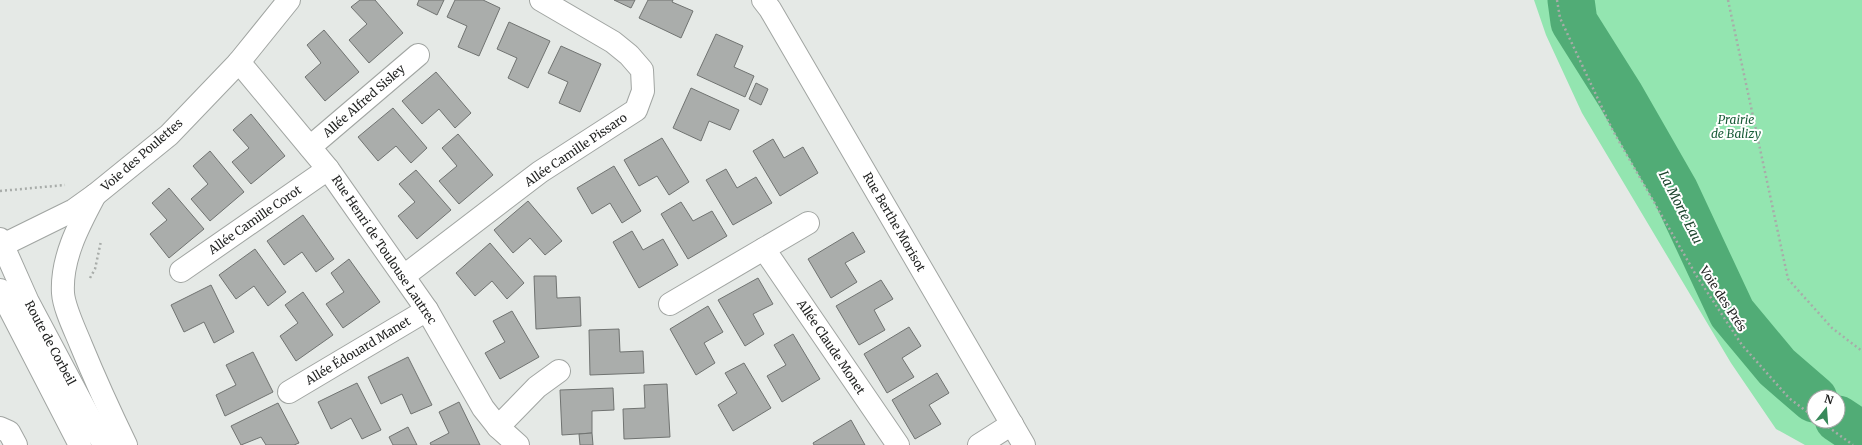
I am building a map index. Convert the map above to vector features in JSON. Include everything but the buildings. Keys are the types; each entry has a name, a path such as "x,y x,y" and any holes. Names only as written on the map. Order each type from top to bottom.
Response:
{"street":[{"name":"Voie des Poulettes","path":"1,243 74,210 95,195 169,135 238,62 289,0"},
{"name":"Allée Camille Pissaro","path":"404,276 540,172 636,110 643,91 642,70 629,55 613,42 541,0"},
{"name":"Rue Berthe Morisot","path":"762,0 770,9 1024,445"},
{"name":"Allée Alfred Sisley","path":"310,147 418,55"},
{"name":"Rue Henri de Toulouse Lautrec","path":"238,62 328,169 427,310 483,408 498,427 518,445"},
{"name":"Allée Camille Corot","path":"181,271 328,169"},
{"path":"95,195 77,231 70,250 65,268 63,293 73,325 126,445"},
{"path":"670,304 808,223"},
{"name":"Route de Corbeil","path":"1,243 28,302 104,445"},
{"name":"Allée Claude Monet","path":"764,249 898,445"},
{"name":"Route de Corbeil","path":"0,290 80,445"},
{"name":"Allée Édouard Manet","path":"289,392 427,310"},
{"path":"498,427 537,386 559,371"},
{"path":"979,445 1012,424"},
{"path":"0,428 9,432 16,445"}],"path":[{"name":"Voie des Prés","path":"1557,0 1560,18 1612,131 1696,275 1742,345 1789,398 1806,411"},
{"path":"1728,0 1788,279 1832,328 1862,351"},
{"path":"0,191 71,184 83,186 95,195"},
{"path":"1831,429 1853,445"}],"green space":[{"name":"Prairie de Balizy","path":"1534,0 1862,0 1862,445 1805,445 1776,429 1731,363 1582,113 1546,35"}],"waterway":[{"name":"La Morte Eau","path":"1571,0 1574,22 1620,95 1675,191 1732,313 1777,367 1806,392"},
{"name":"La Morte Eau","path":"1846,424 1862,435"}]}
